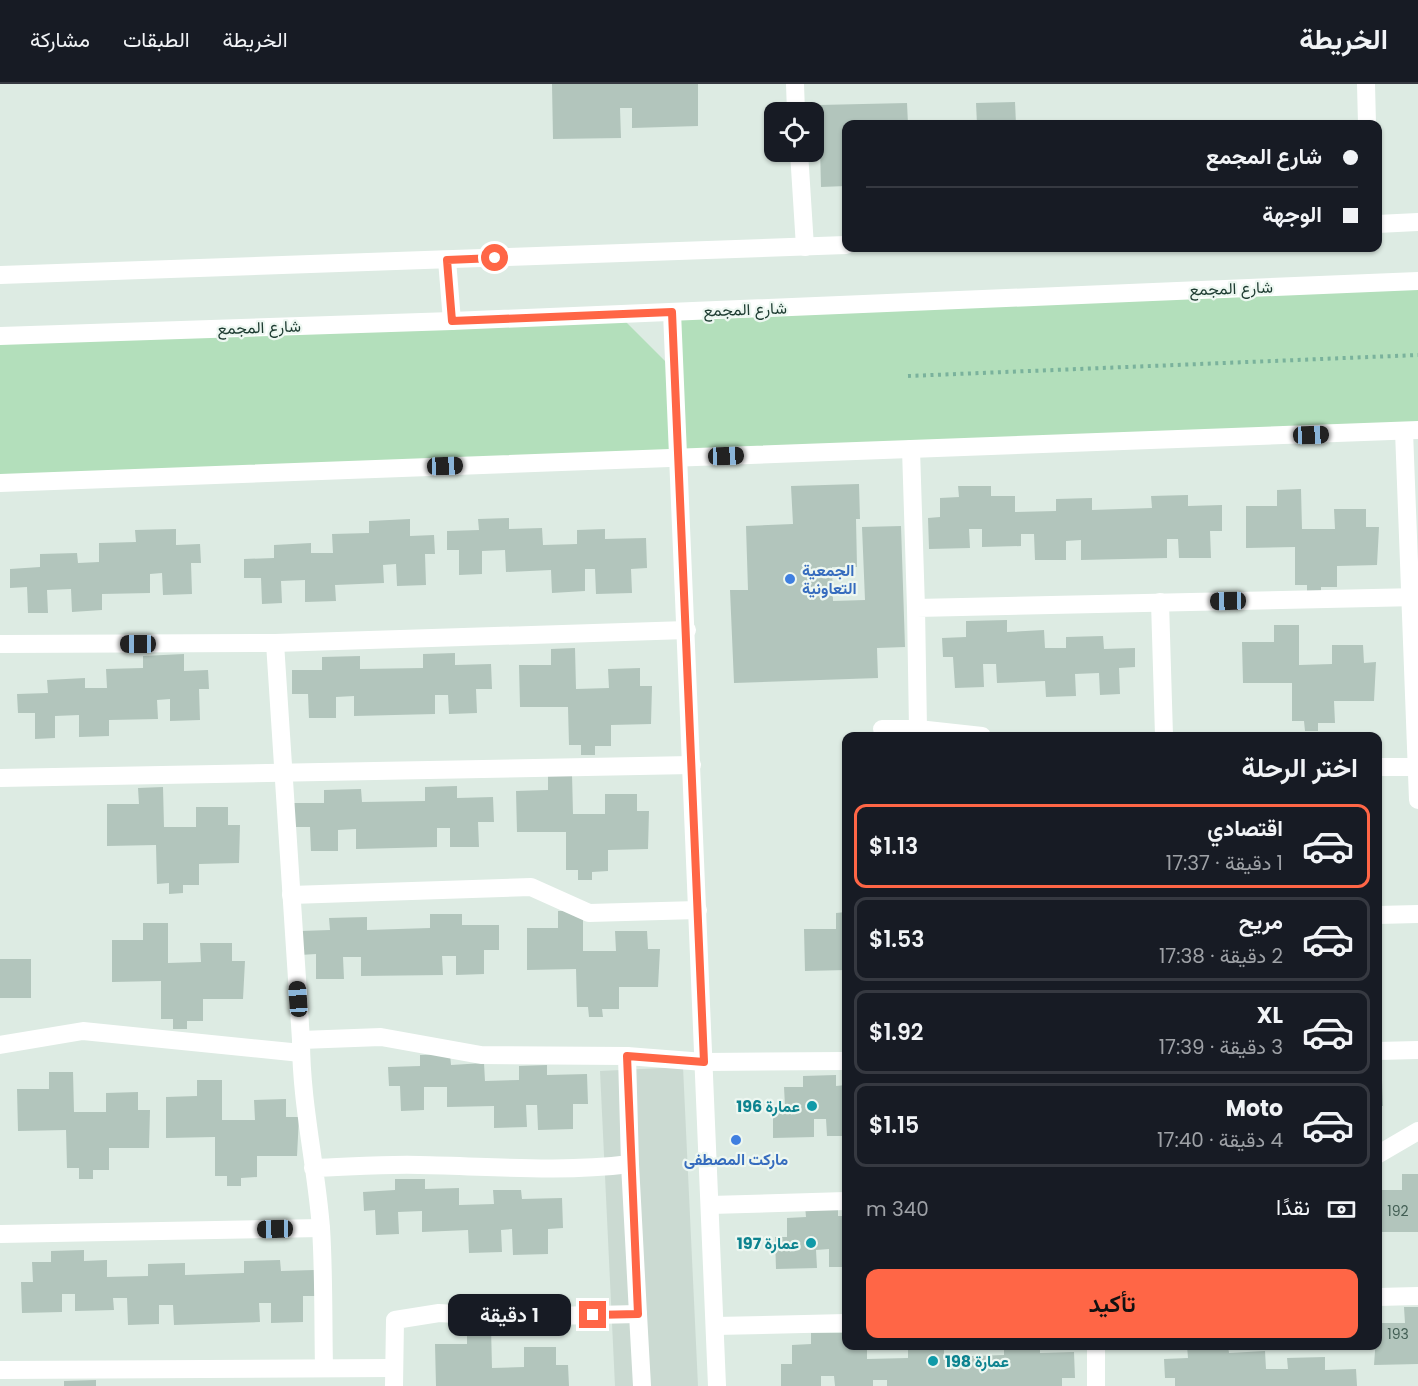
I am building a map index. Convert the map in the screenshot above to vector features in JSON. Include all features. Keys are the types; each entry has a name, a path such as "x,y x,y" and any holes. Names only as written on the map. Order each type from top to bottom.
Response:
{"street":[{"path":"795,84 796,102"},
{"path":"1365,84 1367,120"},
{"path":"800,162 805,247"},
{"path":"1382,224 1418,222"},
{"path":"0,275 842,245"},
{"path":"447,260 452,321"},
{"name":"شارع المجمع","path":"0,336 452,321 1418,281"},
{"path":"672,312 680,457 717,1386"},
{"path":"0,483 1411,431 1418,800"},
{"path":"911,449 918,729"},
{"path":"916,608 1414,597"},
{"path":"1160,602 1164,732"},
{"path":"0,644 275,643 687,630"},
{"path":"275,643 301,1046 321,1228 324,1367"},
{"path":"882,729 945,732"},
{"path":"0,778 692,765"},
{"path":"1382,767 1417,768"},
{"path":"291,895 531,887 589,913 698,910"},
{"path":"1382,915 1418,914"},
{"path":"0,1045 83,1031 301,1046 381,1037 481,1054 627,1056 704,1062 842,1061"},
{"path":"1382,1051 1418,1050"},
{"path":"627,1056 630,1164 642,1386"},
{"path":"1382,1152 1418,1131"},
{"path":"313,1168 419,1165 491,1169 588,1169 630,1164"},
{"path":"710,1205 842,1202"},
{"path":"0,1234 321,1228"},
{"path":"1382,1297 1418,1296"},
{"path":"0,1370 324,1367 393,1377 395,1320 439,1313 503,1317 638,1314"},
{"path":"715,1326 842,1323"},
{"path":"1096,1350 1096,1386"}],"path":[{"path":"908,376 1418,355"}],"shaded area":[{"path":"683,1067 698,1386 615,1386 600,1071"}],"green space":[{"path":"1418,288 1418,429 0,481 0,340 618,314 669,365 672,312"}],"building":[{"path":"552,84 698,84 698,126 632,128 632,108 620,108 621,138 553,139"},
{"path":"1015,102 1016,120 977,120 976,103"},
{"path":"907,103 908,120 842,120 842,186 821,187 820,162 824,162 824,105"},
{"name":"الجمعية التعاونية","path":"859,484 860,519 856,519 857,567 832,567 833,601 865,600 862,527 901,526 905,647 877,648 878,678 734,683 730,590 748,590 746,526 793,524 791,486"},
{"path":"958,486 991,486 991,496 1015,496 1015,512 1056,511 1056,499 1092,498 1092,510 1152,508 1151,496 1188,495 1188,506 1222,505 1222,531 1210,531 1211,558 1179,558 1178,539 1167,539 1167,558 1081,560 1081,540 1066,541 1066,560 1035,560 1034,534 1021,534 1021,546 982,547 982,529 969,529 970,548 929,549 928,518 940,517 940,498 959,497"},
{"path":"1301,489 1302,529 1335,529 1334,509 1366,509 1366,527 1379,527 1377,565 1337,566 1337,587 1321,587 1321,595 1307,595 1307,585 1295,585 1295,547 1246,548 1246,506 1277,506 1277,490"},
{"path":"509,518 509,529 542,528 543,545 577,544 577,530 605,529 605,539 646,538 647,568 631,569 632,593 596,594 595,569 585,569 585,591 552,593 551,570 506,572 505,550 482,551 482,574 459,575 459,550 447,550 447,531 479,530 478,519"},
{"path":"410,519 410,536 434,535 435,554 425,554 426,585 397,586 396,564 383,565 384,583 335,585 336,601 305,602 305,580 281,581 282,603 262,604 261,578 244,578 244,559 274,558 274,545 311,543 311,553 333,553 332,534 369,533 369,521"},
{"path":"176,529 176,545 200,544 201,563 191,563 192,594 163,595 162,573 150,574 150,593 102,594 102,610 72,612 71,589 47,590 48,613 28,613 27,587 10,588 10,569 40,567 40,554 77,553 78,563 99,562 99,543 136,542 135,530"},
{"path":"1007,620 1007,632 1044,630 1045,648 1066,648 1066,637 1103,636 1104,649 1135,648 1135,667 1119,668 1120,694 1100,695 1099,673 1075,674 1076,696 1046,697 1045,681 997,683 996,664 983,664 984,687 955,688 953,657 943,657 942,638 966,637 966,621"},
{"path":"1274,625 1299,625 1299,665 1332,664 1332,645 1363,645 1364,663 1376,662 1374,701 1334,701 1335,723 1318,723 1318,731 1305,731 1304,721 1292,721 1292,683 1243,683 1242,642 1274,642"},
{"path":"575,648 576,689 609,688 608,669 640,668 640,686 652,686 651,724 611,725 611,746 595,746 595,755 581,755 581,745 569,745 568,707 520,707 519,665 551,665 551,649"},
{"path":"455,653 455,665 491,664 492,689 476,689 477,713 449,714 448,695 435,695 435,714 354,716 354,696 336,697 336,718 309,718 308,694 292,694 292,670 322,670 322,657 360,656 360,669 423,668 423,654"},
{"path":"184,654 184,671 208,670 209,689 199,689 200,720 170,721 170,699 157,700 158,719 109,720 109,736 79,737 79,715 55,716 55,738 35,739 35,713 18,713 17,694 48,693 47,680 85,678 85,688 107,688 106,669 143,668 143,656"},
{"path":"548,774 572,774 573,814 605,814 605,794 637,794 637,811 649,811 648,849 608,850 608,871 592,872 592,880 578,880 578,870 566,870 566,832 517,832 516,791 548,790"},
{"path":"457,786 457,798 493,797 494,822 478,822 479,847 450,847 450,828 437,828 437,847 356,849 356,829 338,830 338,851 311,851 310,827 294,827 294,803 324,803 324,790 361,789 362,802 425,801 425,787"},
{"path":"163,787 164,827 196,827 196,807 228,807 228,825 240,825 239,863 199,864 199,885 183,885 183,893 169,894 169,883 157,884 156,845 107,846 107,804 139,804 138,788"},
{"path":"558,911 583,911 583,951 616,951 615,931 647,931 648,949 660,949 658,987 619,987 619,1009 602,1009 603,1017 589,1017 588,1007 577,1007 576,969 527,970 527,928 558,928"},
{"path":"842,912 842,970 805,971 804,929 836,929 836,913"},
{"path":"430,914 462,914 462,925 499,925 499,950 484,950 484,974 456,975 456,956 442,956 443,975 361,976 361,957 343,957 344,979 316,979 316,954 300,955 300,931 330,930 329,918 367,917 367,930 430,928"},
{"path":"143,923 168,923 168,963 201,962 200,943 232,943 232,961 245,961 243,999 203,999 203,1021 187,1021 187,1029 173,1029 173,1019 161,1019 161,981 112,982 112,940 143,940"},
{"path":"0,959 31,959 31,998 0,998"},
{"path":"450,1054 451,1065 484,1063 485,1081 519,1080 519,1066 547,1065 547,1075 587,1074 588,1104 573,1104 573,1129 538,1130 537,1105 526,1105 527,1127 494,1128 494,1106 447,1107 447,1087 424,1087 424,1110 401,1111 400,1086 389,1086 388,1067 420,1066 420,1055"},
{"path":"49,1072 73,1072 74,1112 106,1112 106,1093 138,1092 138,1110 150,1110 149,1148 109,1148 109,1170 93,1170 93,1179 79,1179 79,1168 67,1168 66,1130 18,1131 17,1089 49,1089"},
{"name":"عمارة 196","path":"836,1075 836,1086 842,1085 842,1136 827,1136 826,1119 814,1119 814,1137 773,1138 773,1107 785,1106 784,1087 803,1087 803,1076"},
{"path":"197,1080 222,1080 222,1120 255,1120 254,1100 286,1099 286,1117 299,1117 297,1156 257,1156 257,1177 241,1178 241,1186 227,1186 227,1176 215,1176 215,1137 166,1138 166,1097 197,1096"},
{"path":"1402,1174 1418,1174 1418,1232 1382,1232 1382,1190 1402,1190"},
{"path":"395,1179 425,1179 425,1189 459,1188 459,1205 494,1204 493,1190 521,1190 522,1199 562,1198 563,1228 548,1229 548,1254 513,1255 512,1229 501,1230 502,1252 469,1253 468,1230 422,1232 422,1211 398,1212 399,1234 376,1235 375,1210 364,1211 363,1192 395,1190"},
{"name":"عمارة 197","path":"805,1206 838,1206 838,1216 842,1216 842,1267 829,1267 829,1249 816,1250 817,1268 776,1269 775,1237 787,1237 787,1218 806,1217"},
{"path":"84,1250 84,1261 107,1260 107,1277 148,1276 148,1264 185,1263 185,1275 244,1273 244,1261 280,1260 281,1271 314,1270 315,1296 303,1296 303,1322 271,1323 271,1303 259,1303 260,1322 174,1325 173,1305 159,1305 159,1324 128,1325 127,1298 113,1298 114,1310 75,1311 75,1294 62,1294 62,1312 22,1313 21,1282 33,1282 32,1262 51,1262 51,1251"},
{"path":"1404,1307 1418,1307 1418,1364 1374,1365 1375,1350 1382,1350 1382,1323 1405,1323"},
{"path":"491,1327 492,1368 524,1367 524,1347 556,1347 556,1365 568,1365 569,1386 436,1386 435,1344 467,1344 467,1328"},
{"name":"عمارة 198","path":"811,1333 842,1333 842,1350 867,1350 867,1359 908,1358 908,1350 944,1350 944,1357 1004,1355 1004,1350 1040,1350 1040,1353 1074,1352 1075,1378 1062,1378 1062,1386 887,1386 887,1380 873,1380 873,1386 835,1386 834,1376 821,1376 821,1386 781,1386 781,1364 792,1364 792,1345 811,1344"},
{"path":"1187,1350 1229,1350 1229,1353 1265,1351 1266,1369 1288,1369 1287,1358 1325,1357 1325,1370 1356,1369 1357,1386 1175,1386 1175,1378 1165,1378 1164,1359 1188,1358"},
{"path":"96,1380 96,1386 64,1386 64,1381"}],"place":[{"name":"الجمعية التعاونية","path":"790,579"},
{"name":"عمارة 196","path":"812,1106"},
{"name":"ماركت المصطفى","path":"736,1140"},
{"name":"عمارة 197","path":"811,1243"},
{"name":"عمارة 198","path":"933,1361"}],"route":[{"path":"495,258 447,260 452,321 672,312 680,457 704,1062 627,1056 638,1314 593,1315"}]}
